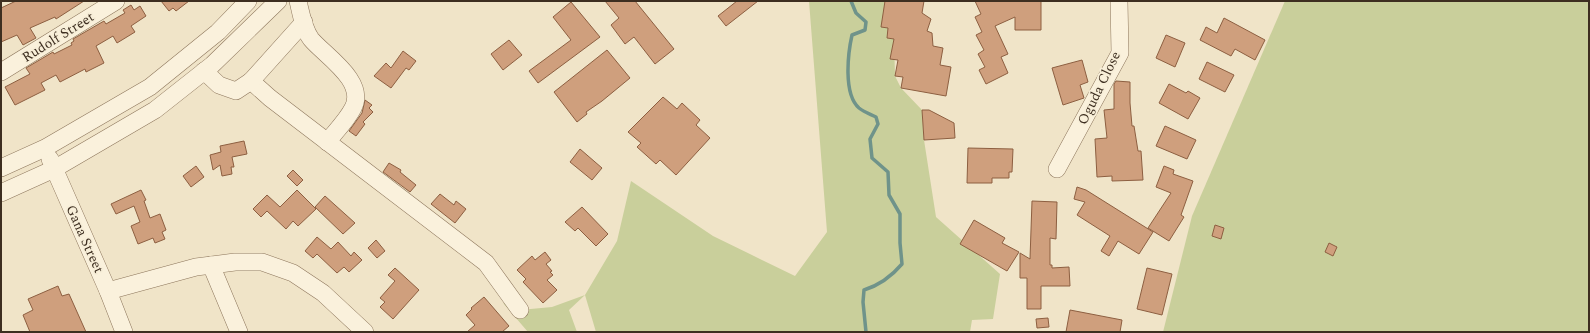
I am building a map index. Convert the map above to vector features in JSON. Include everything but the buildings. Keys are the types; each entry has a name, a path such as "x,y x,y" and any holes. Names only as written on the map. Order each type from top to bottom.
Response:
{"street":[{"name":"Rudolf Street","path":"1,72 116,1"},
{"path":"1,168 45,148 150,87 218,32 248,1"},
{"path":"1,193 54,169 155,110 204,71 278,1"},
{"path":"298,1 311,39 345,72 354,89 356,98 354,107 327,142"},
{"name":"Oguda Close","path":"1057,169 1120,53 1119,1"},
{"path":"204,71 219,85 236,91 251,81 304,22"},
{"path":"251,81 270,98 486,263 520,310"},
{"name":"Gana Street","path":"45,148 108,291 124,332"},
{"path":"108,291 196,267 235,262 262,262 293,273 323,293 365,332"},
{"path":"211,265 239,332"}],"green space":[{"path":"809,1 887,1 894,39 895,76 901,88 922,110 924,140 936,217 1000,274 993,319 972,320 970,332 596,332 585,295 617,241 631,181 713,236 795,276 827,232"},
{"path":"1285,1 1589,1 1589,332 1163,332 1192,216"},
{"path":"585,295 569,310 577,332 528,332 503,303 520,310 552,307"}],"waterway":[{"path":"851,1 856,13 866,22 865,30 852,35 848,62 851,93 854,102 859,108 876,117 878,124 870,139 872,158 888,172 889,195 900,214 902,264 885,280 864,290 863,302 866,332"}]}
